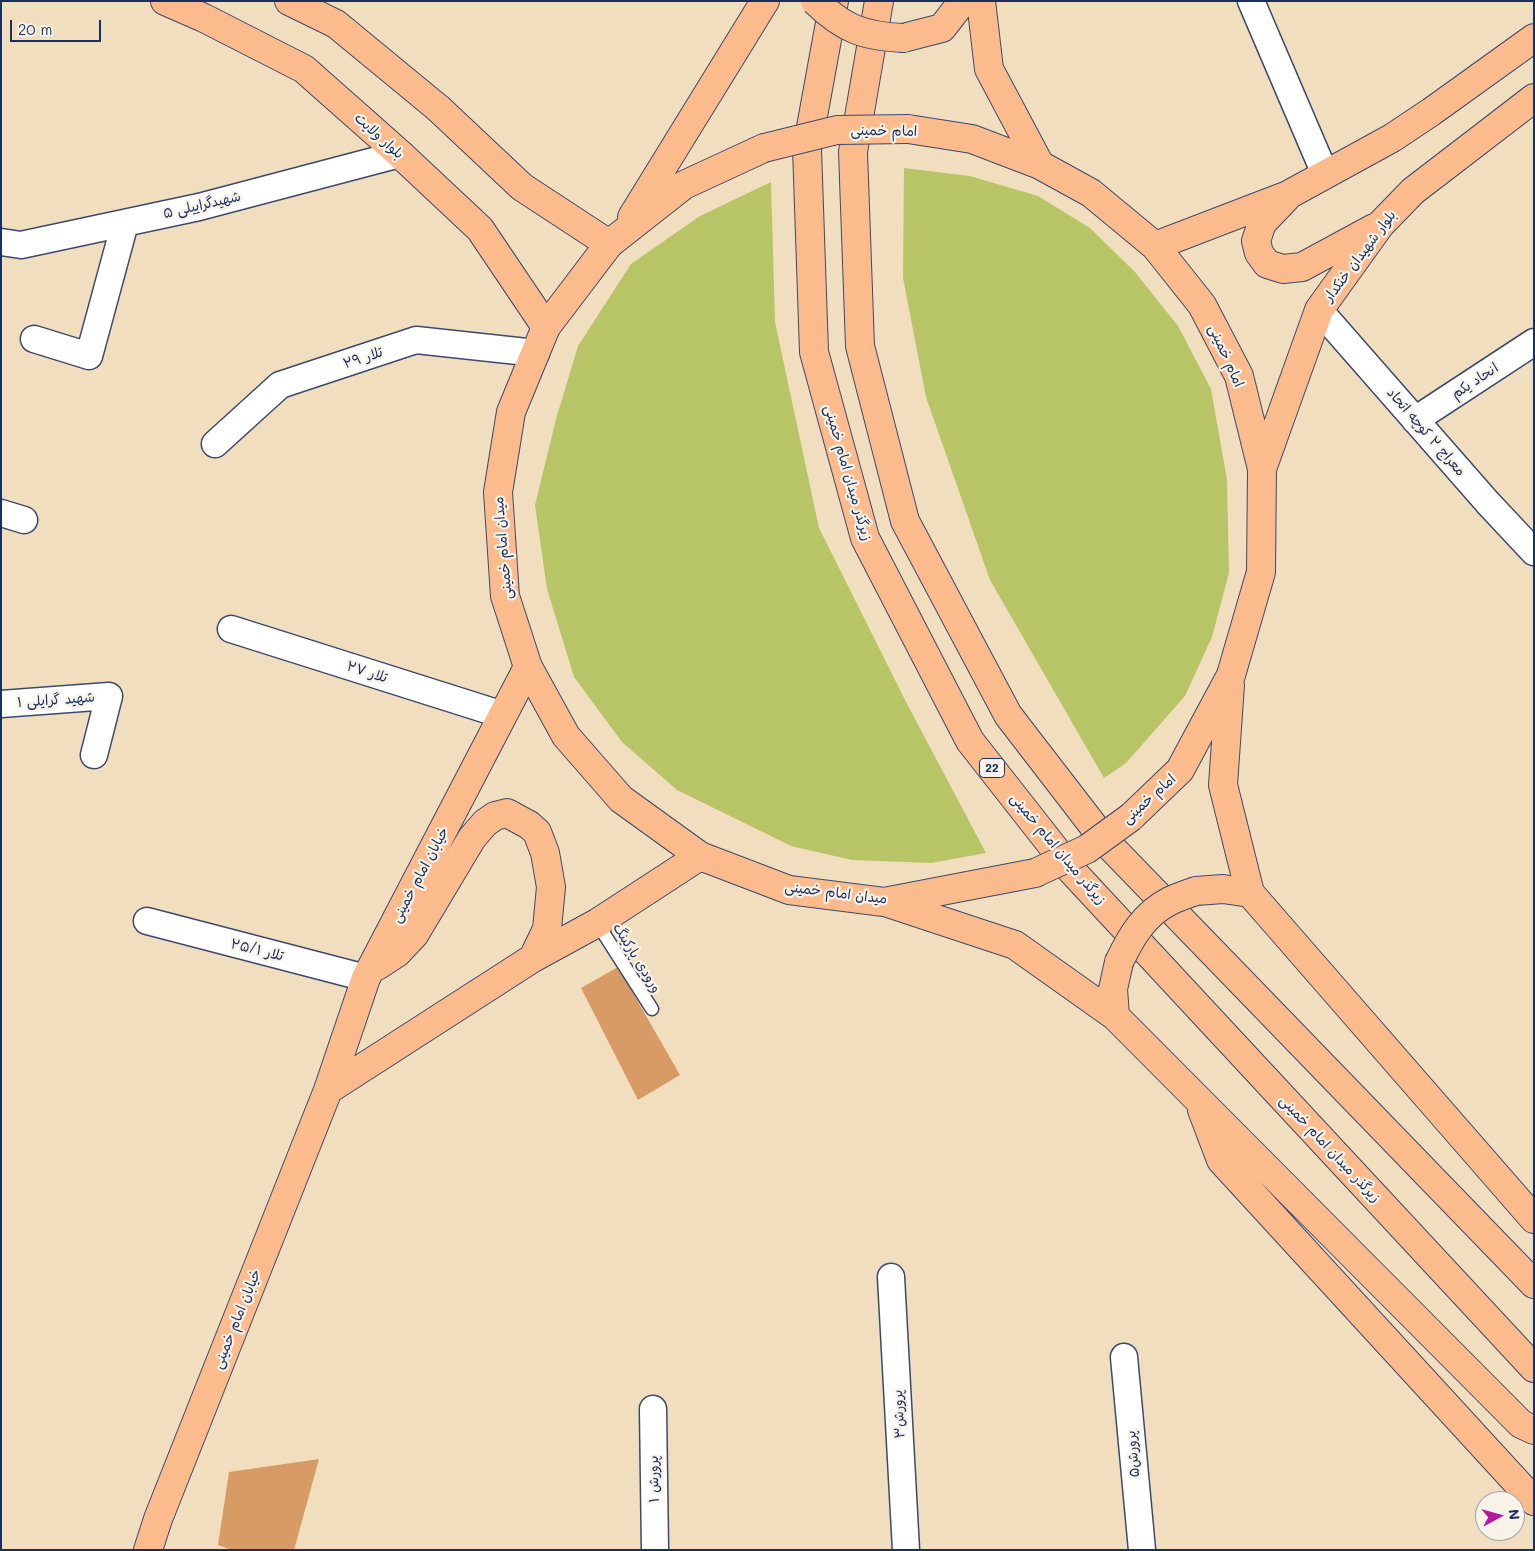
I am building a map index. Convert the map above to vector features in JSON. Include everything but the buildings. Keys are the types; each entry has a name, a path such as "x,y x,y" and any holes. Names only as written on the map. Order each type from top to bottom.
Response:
{"main road":[{"name":"بلوار ولایت","path":"165,1 204,18 304,69 400,154 480,229 546,327"},
{"path":"288,1 336,24 438,108 522,187 616,238 765,1"},
{"path":"815,1 832,17 854,30 878,37 903,38 942,28 963,1"},
{"name":"زیرگذر میدان امام خمینی","path":"834,1 806,149 814,352 865,538 970,740 1072,871 1534,1368"},
{"path":"878,1 853,152 860,346 905,521 1008,714 1105,841 1534,1284"},
{"path":"982,1 989,69 1040,165"},
{"path":"1155,246 1288,195 1392,138 1534,38"},
{"name":"بلوار شهیدان خنکدار","path":"1262,469 1319,310 1380,225 1414,191 1534,98"},
{"name":"امام خمینی","path":"764,148 837,130 908,129 972,139 1040,165 1092,193 1155,246 1202,305 1239,376 1262,469 1261,572 1231,675 1180,770 1131,817 1088,849 1035,873"},
{"name":"میدان امام خمینی","path":"764,148 684,185 616,238 546,327 511,412 498,492 505,596 528,667 566,736 621,799 700,856 789,890 884,902 1035,873"},
{"path":"1288,195 1262,223 1256,241 1259,253 1267,264 1282,269 1302,267 1380,225"},
{"name":"خیابان امام خمینی","path":"148,1550 158,1519 328,1090 368,974 528,667"},
{"path":"1231,675 1223,785 1250,893 1534,1218"},
{"path":"368,974 397,953 414,935 472,838 485,823 495,816 507,813 529,825 537,832 545,854 551,887 547,929 533,958"},
{"path":"328,1090 533,958 597,923 700,856"},
{"path":"1115,1016 1113,989 1119,962 1130,938 1148,916 1170,901 1196,891 1223,888 1250,893"},
{"path":"884,902 1015,945 1115,1016 1521,1424 1534,1430"},
{"path":"1198,1099 1222,1160 1534,1501"}],"street":[{"path":"1251,1 1325,174"},
{"name":"شهیدگراییلی ۵","path":"1,242 21,245 200,207 400,154"},
{"path":"34,339 89,356 125,223"},
{"name":"معراج ۲ کوچه اتحاد","path":"1319,310 1415,420 1528,535"},
{"name":"تلار ۲۹","path":"215,444 280,385 416,340 536,354"},
{"name":"انحاد یکم","path":"1415,420 1534,342"},
{"name":"تلار ۲۷","path":"231,629 503,715"},
{"name":"شهید گرایلی ۱","path":"1,704 109,696 94,755"},
{"name":"تلار ۲۵/۱","path":"147,922 368,974"},
{"name":"پرورش۳","path":"891,1277 906,1550"},
{"name":"پرورش۵","path":"1124,1357 1142,1550"},
{"name":"پرورش ۱","path":"652,1409 655,1550"}],"lane":[{"name":"ورودی پارکینگ","path":"597,923 652,1009"}],"green space":[{"path":"904,168 970,176 1038,196 1090,228 1135,272 1178,326 1211,389 1227,480 1229,573 1212,637 1185,696 1126,763 1104,778 990,580 926,397 903,278"},
{"path":"771,182 775,322 819,528 906,702 986,853 931,863 852,860 791,846 677,790 622,742 574,677 547,589 535,505 556,419 578,346 631,264 700,216"}]}
